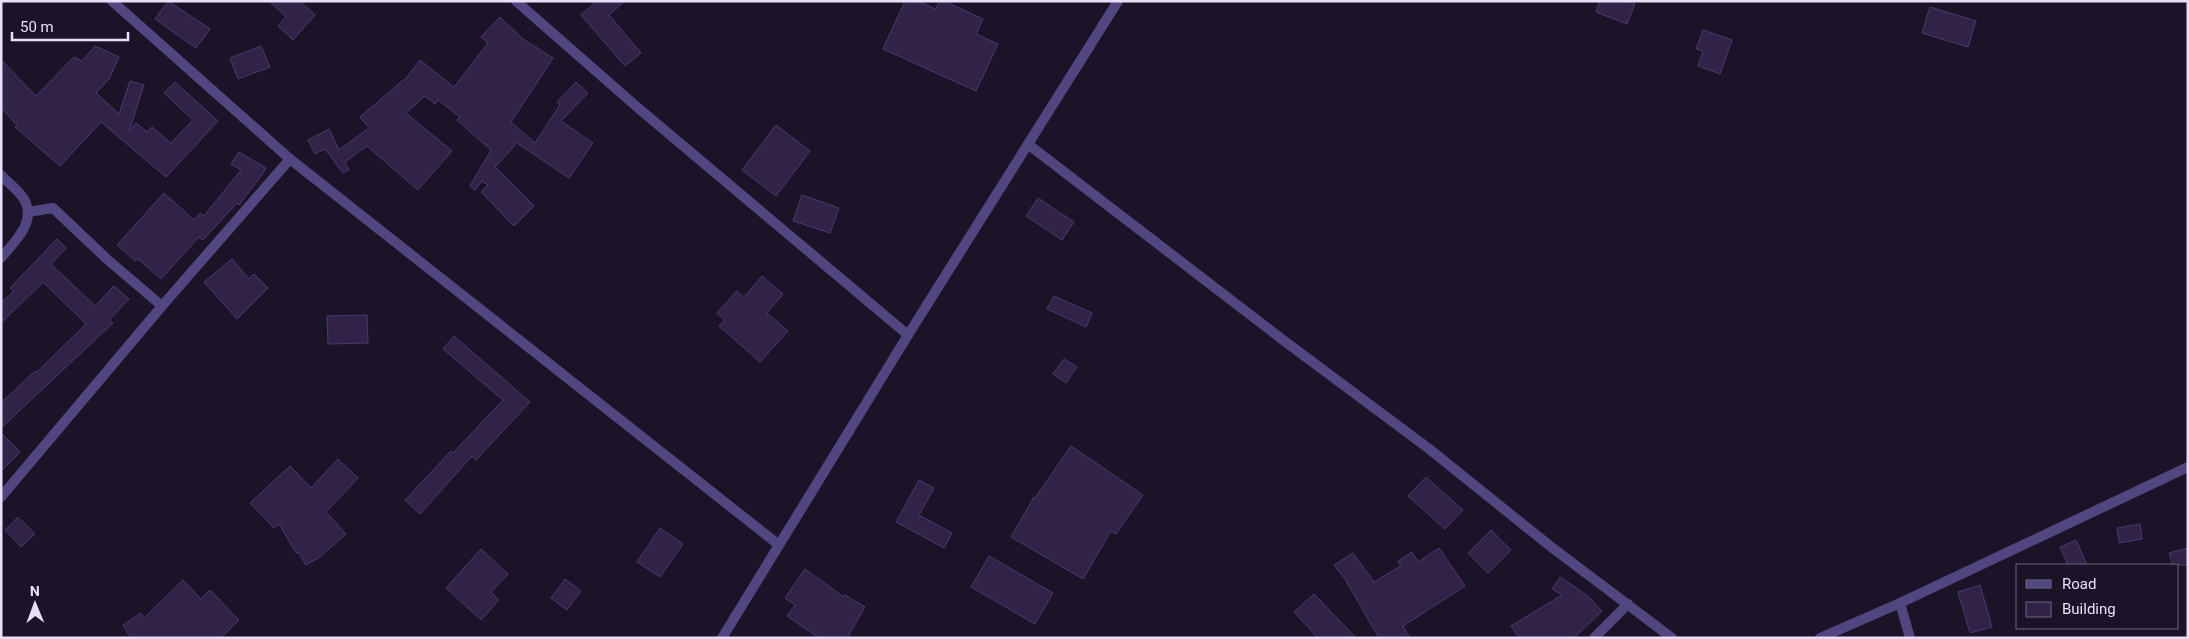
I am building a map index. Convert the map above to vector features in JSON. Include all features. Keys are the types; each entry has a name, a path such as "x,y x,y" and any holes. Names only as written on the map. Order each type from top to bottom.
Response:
{"street":[{"path":"112,1 290,159 779,546"},
{"path":"516,1 637,107 908,335"},
{"path":"722,638 908,335 1118,1"},
{"path":"1029,145 1287,343 1428,448 1550,546 1672,638"},
{"path":"1,497 162,306 290,159"},
{"path":"1,175 24,200 28,212 24,231 1,258"},
{"path":"28,212 53,208 108,260 162,306"},
{"path":"1820,638 1900,603 2188,467"},
{"path":"1900,603 1910,638"},
{"path":"1594,638 1628,604"}],"building":[{"path":"168,1 210,29 196,48 155,19"},
{"path":"269,1 300,1 315,15 293,40 278,26 286,17"},
{"path":"597,1 625,1 609,15 641,53 625,66 581,15"},
{"path":"905,1 917,1 936,9 939,1 944,1 983,19 976,34 998,44 976,91 883,49"},
{"path":"1600,1 1626,1 1635,4 1627,24 1596,12"},
{"path":"1930,7 1976,21 1968,47 1922,33"},
{"path":"500,17 523,39 553,58 511,122 535,143 560,105 557,102 576,82 588,93 561,121 593,143 569,178 517,143 495,167 534,206 514,226 481,192 488,185 482,181 475,190 470,186 491,150 457,120 460,117 438,100 435,104 425,96 406,113 452,151 418,190 367,146 345,162 349,170 343,173 325,149 315,154 308,140 329,129 339,150 369,128 360,117 407,77 420,60 454,87 488,43 481,37"},
{"path":"1703,30 1732,40 1720,74 1698,66 1703,51 1696,49"},
{"path":"95,46 119,57 109,79 96,93 119,114 130,81 144,85 129,132 136,123 147,132 152,127 171,143 193,120 164,93 175,82 218,121 166,177 101,122 60,166 15,127 17,125 1,108 1,60 36,96 74,57 82,61"},
{"path":"261,46 270,67 238,79 230,58"},
{"path":"776,125 810,151 776,196 742,170"},
{"path":"239,152 266,168 239,205 237,203 203,240 199,237 161,279 138,259 135,261 117,245 164,193 194,220 200,213 204,216 241,170 231,164"},
{"path":"802,195 839,208 830,233 793,221"},
{"path":"1038,198 1074,222 1062,240 1026,216"},
{"path":"57,239 66,248 51,264 95,306 114,286 129,299 109,320 113,323 1,428 1,403 35,371 37,372 86,324 43,282 1,323 1,303 14,291 10,288"},
{"path":"232,259 249,279 254,274 268,288 237,319 204,282"},
{"path":"762,276 783,294 767,313 788,331 760,362 719,326 725,320 717,313 737,291 744,297"},
{"path":"1054,296 1092,313 1086,327 1047,309"},
{"path":"367,315 368,343 328,344 327,316"},
{"path":"454,336 530,402 476,460 472,456 420,514 405,500 503,400 443,349"},
{"path":"1064,359 1077,367 1066,383 1053,374"},
{"path":"1,433 20,452 1,471"},
{"path":"1071,446 1143,495 1116,534 1111,531 1083,579 1011,537 1034,497"},
{"path":"338,459 358,478 326,512 346,534 320,557 306,565 298,552 296,553 279,524 274,528 250,503 290,466 311,488"},
{"path":"1426,477 1463,510 1445,529 1408,496"},
{"path":"919,480 934,488 919,515 952,533 944,548 896,522"},
{"path":"18,517 35,534 21,547 5,530"},
{"path":"2140,524 2142,539 2119,543 2117,528"},
{"path":"660,528 683,544 660,577 637,562"},
{"path":"1491,530 1511,550 1488,573 1468,553"},
{"path":"2076,540 2087,564 2068,564 2060,547"},
{"path":"1439,548 1465,586 1403,626 1410,638 1379,638 1345,579 1334,565 1353,553 1374,582 1401,566 1398,561 1412,552 1418,562"},
{"path":"2188,548 2188,565 2173,564 2169,553"},
{"path":"481,549 508,574 491,592 499,600 481,620 446,588"},
{"path":"989,556 1053,593 1035,624 971,587"},
{"path":"805,569 844,597 845,595 865,607 847,638 819,638 787,616 795,605 785,598"},
{"path":"1560,577 1588,596 1602,611 1574,638 1519,638 1511,626 1562,595 1552,589"},
{"path":"565,579 581,591 567,610 551,598"},
{"path":"183,580 201,599 210,590 239,620 221,638 131,638 123,625 141,613 144,618"},
{"path":"1980,585 1992,627 1970,633 1958,592"},
{"path":"1314,594 1356,638 1318,638 1294,612"}]}
